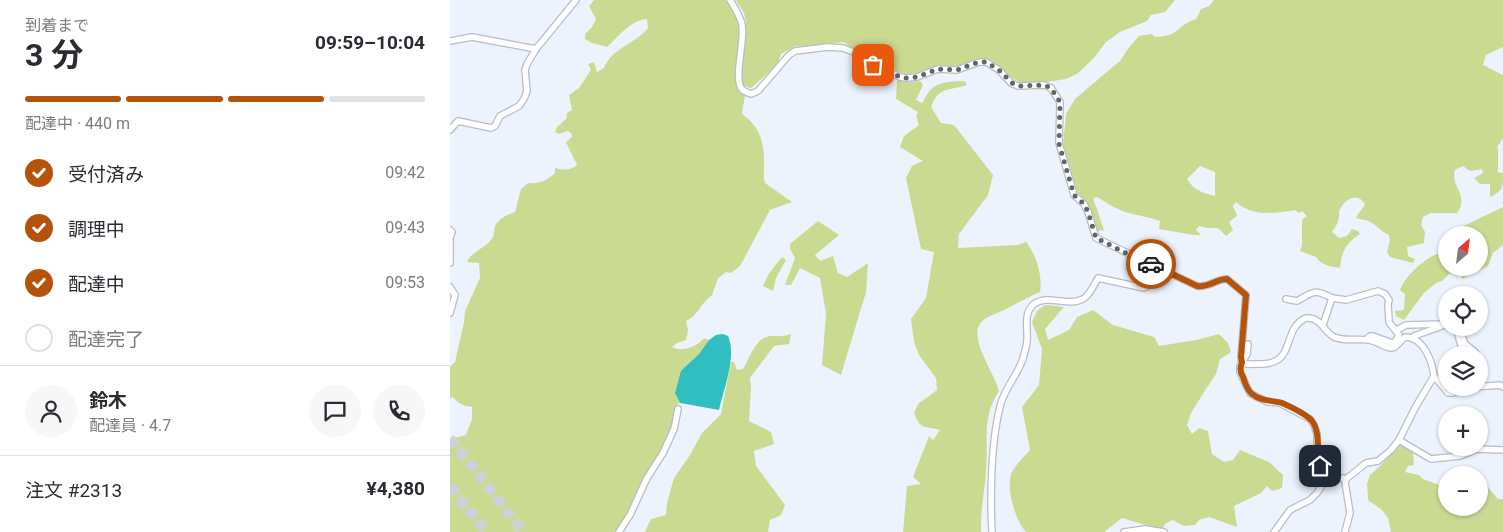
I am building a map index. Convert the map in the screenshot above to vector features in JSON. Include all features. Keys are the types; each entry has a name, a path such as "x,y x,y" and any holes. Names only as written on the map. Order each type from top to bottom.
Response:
{"street":[{"path":"450,130 458,121 492,128 505,112 519,106 527,91 525,70 536,49 576,0"},
{"path":"730,0 739,15 742,26 740,84 742,89 751,94 758,91 789,55 795,51 828,47 843,48 856,53 866,62 884,68 900,77 917,77 938,69 957,70 979,62 986,62 1018,86 1044,85 1051,88 1060,102 1059,144 1074,195 1084,204 1096,238 1197,286 1204,287 1220,279 1227,279 1246,295 1242,363"},
{"path":"450,41 472,37 536,49"},
{"path":"450,230 452,232 450,262"},
{"path":"992,532 992,498 997,424 1004,395 1023,360 1027,340 1026,321 1028,313 1035,304 1041,301 1075,302 1082,300 1088,295 1098,278 1144,288 1154,283 1166,272"},
{"path":"450,287 455,296 450,313"},
{"path":"1286,299 1297,300 1310,292 1317,292 1332,298 1346,300 1378,291 1382,292 1389,300 1388,322 1397,330 1399,335 1395,342 1392,343 1373,336 1367,339"},
{"path":"1323,325 1332,298"},
{"path":"1242,363 1268,364 1279,360 1288,349 1291,335 1298,323 1310,318 1323,325 1332,335 1344,339 1367,339 1391,348 1405,337 1418,340 1422,344 1434,370 1434,376 1399,440 1383,458 1366,463 1346,479 1326,479"},
{"path":"1397,330 1406,325 1438,324"},
{"path":"1413,338 1414,336 1438,328"},
{"path":"1248,344 1246,354 1240,366 1240,372 1250,393 1268,402 1280,403 1304,414 1314,424 1317,434 1317,458 1326,479"},
{"path":"1434,376 1438,381"},
{"path":"1488,386 1500,385 1503,387"},
{"path":"619,532 630,515 647,478 663,453 674,429 678,409"},
{"path":"1399,440 1431,458 1460,456 1476,449 1503,450"},
{"path":"1274,532 1290,510 1310,500 1326,479"},
{"path":"1345,532 1350,513 1346,479"},
{"path":"1124,532 1146,529 1164,532"}],"green space":[{"path":"594,0 727,0 736,15 739,26 736,82 739,91 745,95 742,114 757,129 762,141 765,183 792,202 770,210 740,266 731,273 726,272 718,278 712,295 694,316 686,321 688,330 686,340 672,347 685,349 694,346 704,338 709,340 675,393 680,403 675,406 669,437 618,532 450,532 450,444 454,438 466,435 472,419 472,407 461,404 453,397 450,398 450,367 455,362 465,311 480,278 479,263 467,262 472,255 490,241 496,224 504,217 515,212 521,189 528,183 546,180 555,173 555,168 566,170 577,165 566,142 572,137 571,133 567,131 559,134 555,132 557,127 566,119 567,113 572,110 569,95 579,88 591,70 588,64 594,62 597,72 604,68 612,56 648,28 647,19 641,20 625,29 607,47 592,43 585,39 585,34 592,27 596,19 589,6"},
{"path":"736,0 1175,0 1165,12 1151,15 1147,21 1120,32 1106,42 1093,59 1077,74 1066,79 1034,84 1021,83 1002,69 983,59 972,60 964,66 940,65 919,74 902,74 889,66 868,61 865,55 843,42 819,46 796,46 781,54 778,64 751,88 744,86 741,78 746,22 744,13"},
{"path":"1214,0 1503,0 1503,47 1486,55 1483,65 1503,75 1503,138 1497,147 1498,172 1503,173 1503,182 1498,193 1490,197 1490,184 1480,184 1474,178 1483,173 1482,169 1470,171 1463,166 1455,170 1455,181 1461,196 1460,207 1457,213 1431,213 1423,217 1421,225 1425,232 1424,243 1407,247 1408,256 1415,259 1413,263 1390,257 1387,252 1390,240 1389,235 1372,223 1356,217 1365,205 1356,198 1349,199 1339,210 1338,222 1332,232 1339,238 1347,236 1352,229 1360,234 1346,248 1340,268 1327,265 1316,257 1300,251 1302,245 1302,220 1307,216 1302,211 1300,213 1294,210 1262,213 1249,210 1236,202 1233,206 1237,216 1229,222 1233,230 1226,236 1218,228 1199,226 1196,230 1201,235 1194,235 1159,229 1160,221 1125,212 1097,197 1093,198 1104,230 1098,231 1086,201 1077,192 1063,146 1066,114 1075,99 1121,60 1139,36 1152,34 1155,37 1174,33 1185,24 1196,19 1201,9 1209,6","holes":["1200,166 1215,172 1215,196 1206,194 1192,186 1187,179"]},
{"path":"897,80 907,82 920,81 923,85 916,100 922,103 927,94 936,86 945,82 965,81 967,85 941,92 931,107 941,123 954,125 993,175 988,195 959,234 958,248 1018,245 1026,242 1033,253 1040,273 1040,292 989,317 980,323 978,328 979,344 999,391 993,401 988,420 981,532 903,532 907,486 921,484 913,477 929,436 933,440 940,430 921,425 914,413 918,404 937,390 936,378 919,355 914,342 911,319 926,298 934,252 921,249 906,178 912,166 923,161 900,147 904,136 919,125 916,116 918,112 896,99"},
{"path":"1503,207 1503,245 1493,253 1488,266 1488,226 1463,226"},
{"path":"818,221 839,235 815,255 820,261 833,256 838,273 847,277 868,263 866,292 841,375 822,365 826,314 820,278 800,268 791,285 785,285 795,258 790,249 790,244"},
{"path":"1438,254 1438,276 1447,276 1424,293 1404,320 1396,316 1395,311 1404,310 1405,294 1400,290 1403,284 1419,266"},
{"path":"782,257 786,260 776,278 773,291 763,286 768,275"},
{"path":"1045,305 1064,307 1045,329 1048,340 1069,330 1077,317 1093,310 1113,325 1154,337 1159,346 1219,334 1228,343 1231,352 1220,359 1216,374 1191,413 1187,425 1192,434 1199,428 1208,431 1212,454 1224,462 1233,460 1240,450 1269,462 1283,475 1282,488 1272,491 1267,486 1261,493 1234,506 1237,527 1209,517 1199,520 1195,525 1184,526 1173,520 1165,524 1162,530 1122,518 1104,532 1026,532 1018,520 1012,503 1010,478 1016,466 1030,450 1022,407 1039,385 1042,349 1032,322 1037,311"},
{"path":"791,334 789,344 774,346 750,378 749,421 771,432 774,444 754,451 756,466 785,505 781,515 770,520 768,532 645,532 651,519 666,515 667,503 674,478 702,433 721,414 731,362 734,362 737,370 743,369 757,344 765,337"},
{"path":"1400,445 1413,451 1414,465 1408,466 1405,472 1419,475 1423,479 1438,485 1438,516 1488,516 1488,487 1498,499 1503,499 1503,532 1391,532 1388,518 1382,510 1368,500 1367,484 1370,475"}],"water":[{"path":"723,334 728,336 731,353 729,372 719,410 680,403 675,393 681,371 699,354 709,340 716,335"}],"tunnel":[{"path":"450,438 523,532"},
{"path":"450,486 486,532"}],"way so far":[{"path":"873,65 906,78 917,77 938,69 957,70 979,62 986,62 1018,86 1038,84 1051,88 1060,102 1059,144 1074,195 1084,204 1096,238 1151,264"}],"route":[{"path":"1151,264 1197,286 1204,287 1220,279 1227,279 1246,295 1240,372 1250,393 1268,402 1280,403 1304,414 1310,419 1314,424 1317,434 1317,458 1320,466"}]}
